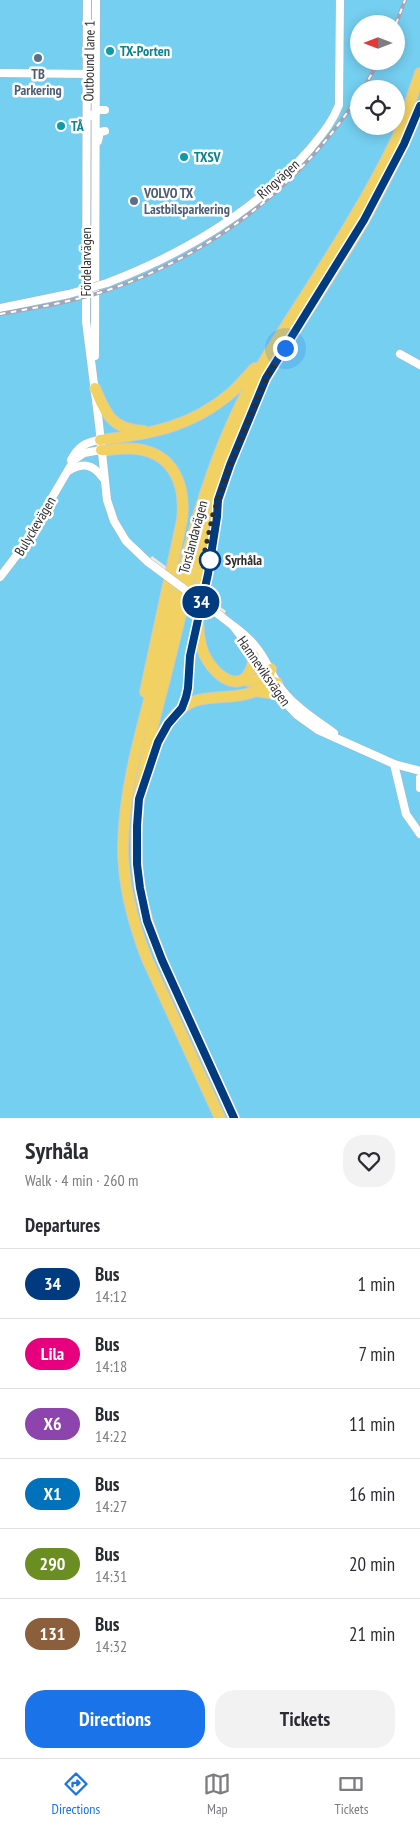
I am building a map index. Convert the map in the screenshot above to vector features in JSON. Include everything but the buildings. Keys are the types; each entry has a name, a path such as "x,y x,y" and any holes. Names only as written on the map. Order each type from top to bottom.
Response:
{"main road":[{"name":"Torslandavägen","path":"220,1118 138,936 126,888 123,847 124,815 130,779 141,729 208,482 236,413 259,369 342,236 384,163 396,139 420,73"},
{"name":"Torslandavägen","path":"234,1118 162,960 147,921 137,864 137,826 145,754 211,503 240,428 266,378 364,220 404,144 420,106"},
{"path":"101,445 155,432 191,420 232,393 258,364 280,335"},
{"path":"266,378 230,465 213,514 205,550 198,615 201,645 205,658 212,668 226,680 250,681 269,674"},
{"path":"95,388 104,409 114,422 129,429 155,432"},
{"path":"101,445 147,451 156,456 166,463 176,475 184,500 182,520 131,753 124,793 124,815"},
{"path":"243,680 247,678 253,669 254,656"},
{"path":"269,674 277,683"},
{"path":"139,799 156,746 168,724 182,708 203,698 232,696 252,691 265,684 269,674"},
{"path":"252,691 277,694"}],"street":[{"path":"88,0 92,74 96,98 105,110 99,110 95,113"},
{"path":"96,98 92,74 98,0"},
{"name":"Ringvägen","path":"0,308 68,294 107,283 175,254 227,222 262,195 312,146 334,119 339,105 340,0"},
{"path":"0,73 92,74"},
{"name":"Outbound lane 1","path":"89,121 92,74"},
{"name":"Fördelarvägen","path":"92,74 86,134 86,321 101,445"},
{"name":"Fördelarvägen","path":"95,388 94,157 96,98"},
{"name":"Fördelarvägen","path":"86,134 89,121 95,113"},
{"name":"Fördelarvägen","path":"94,157 98,151 100,132 105,131"},
{"path":"400,354 420,365"},
{"name":"Bulyckevägen","path":"0,577 26,542 74,460 101,445"},
{"name":"Hamneviksvägen","path":"101,445 107,500 119,530 132,548 250,639 269,674 277,694 289,708 306,722 318,730 394,764 420,771"},
{"path":"68,470 89,465 96,469 104,479"},
{"name":"Hamneviksvägen","path":"234,627 269,674"},
{"name":"Hamneviksvägen","path":"277,683 310,716 348,742"},
{"path":"394,764 406,814 420,834"},
{"path":"420,778 420,788"}],"water":[{"path":"0,0 420,0 420,1118 0,1118"}],"pier":[{"path":"152,556 226,611 220,620 145,565"}],"railway":[{"path":"399,15 405,0"},
{"path":"368,80 374,70"},
{"path":"0,314 92,295 158,270 192,252 225,232 285,184 337,127 350,108"}],"bus line":[{"name":"34","path":"234,1118 162,960 147,921 137,864 139,799 150,762 162,733 182,708 186,697 190,656 208,574 218,500 230,465 266,378 364,220 404,144 420,106"}],"place":[{"name":"TX-Porten","path":"110,51"},
{"name":"TB Parkering","path":"38,58"},
{"name":"TÅ","path":"61,126"},
{"name":"TXSV","path":"184,157"},
{"name":"VOLVO TX Lastbilsparkering","path":"134,201"},
{"name":"Syrhåla","path":"210,560"}],"route":[{"path":"210,560 203,567 213,514 230,465 266,378 285,348"}]}
